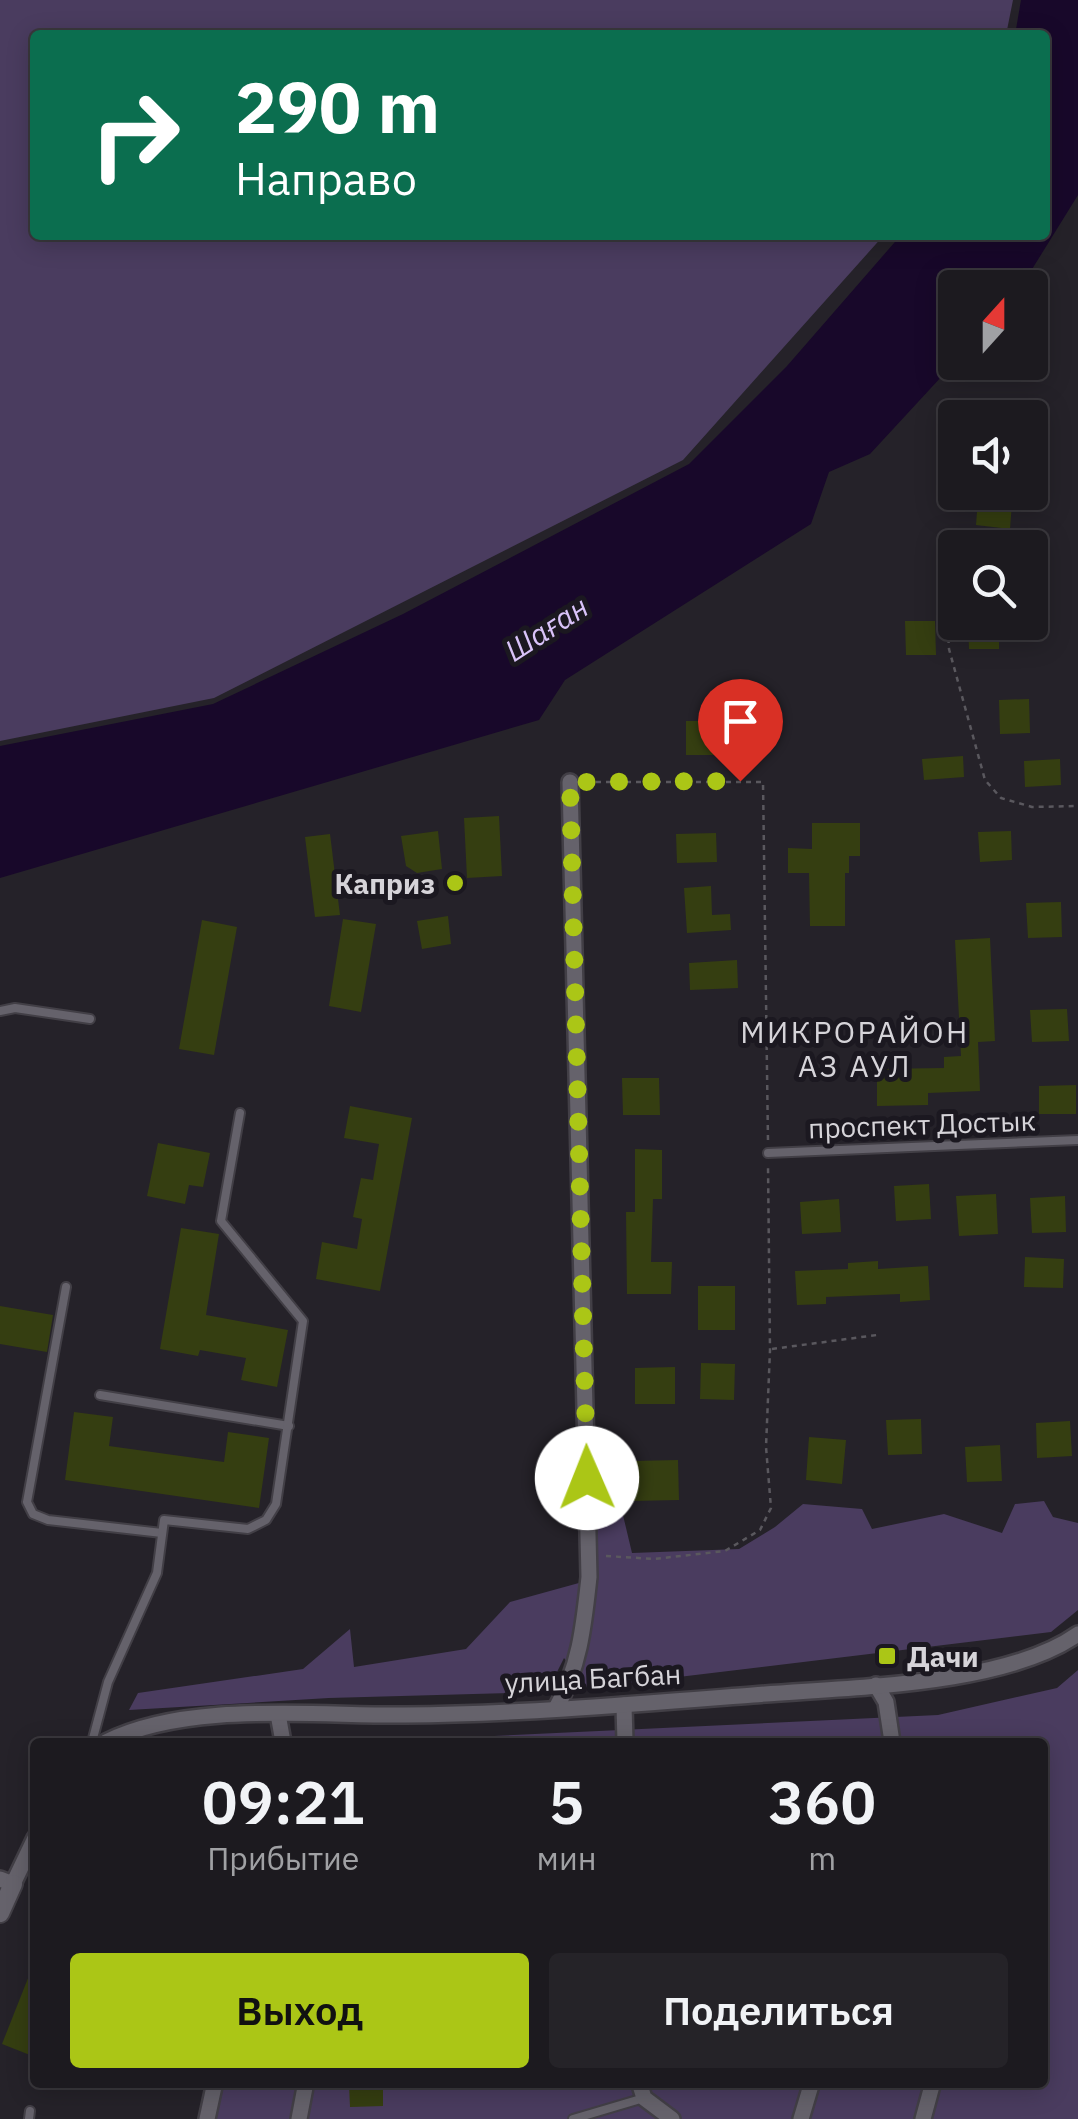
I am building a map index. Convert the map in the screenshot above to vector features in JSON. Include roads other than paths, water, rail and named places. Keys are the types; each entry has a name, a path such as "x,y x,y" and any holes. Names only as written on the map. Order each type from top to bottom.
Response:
{"street":[{"path":"556,1708 570,1683 584,1631 589,1555 570,782"},
{"name":"улица Багбан","path":"115,1738 180,1721 278,1714 409,1715 624,1705 876,1685 952,1676 1010,1663 1064,1644 1078,1634"},
{"path":"876,1685 886,1702 891,1738"},
{"path":"624,1705 626,1738"},
{"path":"278,1714 282,1738"},
{"path":"0,1913 6,1882 30,1846"},
{"path":"207,2119 214,2088"},
{"path":"299,2119 305,2088"},
{"path":"802,2119 810,2088"},
{"path":"923,2119 931,2088"},
{"path":"641,2090 672,2119"}],"lane":[{"path":"0,1011 15,1008 90,1019"},
{"path":"93,1738 108,1682 157,1573 164,1520 248,1529 266,1520 276,1504 303,1321 221,1222 240,1113"},
{"name":"проспект Достык","path":"768,1153 1078,1140"},
{"path":"66,1287 27,1502 33,1514 48,1520 162,1533"},
{"path":"100,1395 289,1426"},
{"path":"573,2119 595,2116 641,2090"}],"water":[{"name":"Шаған","path":"1021,0 1078,0 1078,195 1032,270 938,270 938,380 870,454 829,472 811,524 565,680 539,720 0,878 0,746 213,704 403,614 689,464 787,366 897,240 1050,240 1050,30 1016,30"}],"place":[{"name":"Каприз","path":"455,883"},
{"name":"Дачи","path":"887,1656"}],"district":[{"name":"МИКРОРАЙОН АЗ АУЛ","path":"855,1048"}]}
